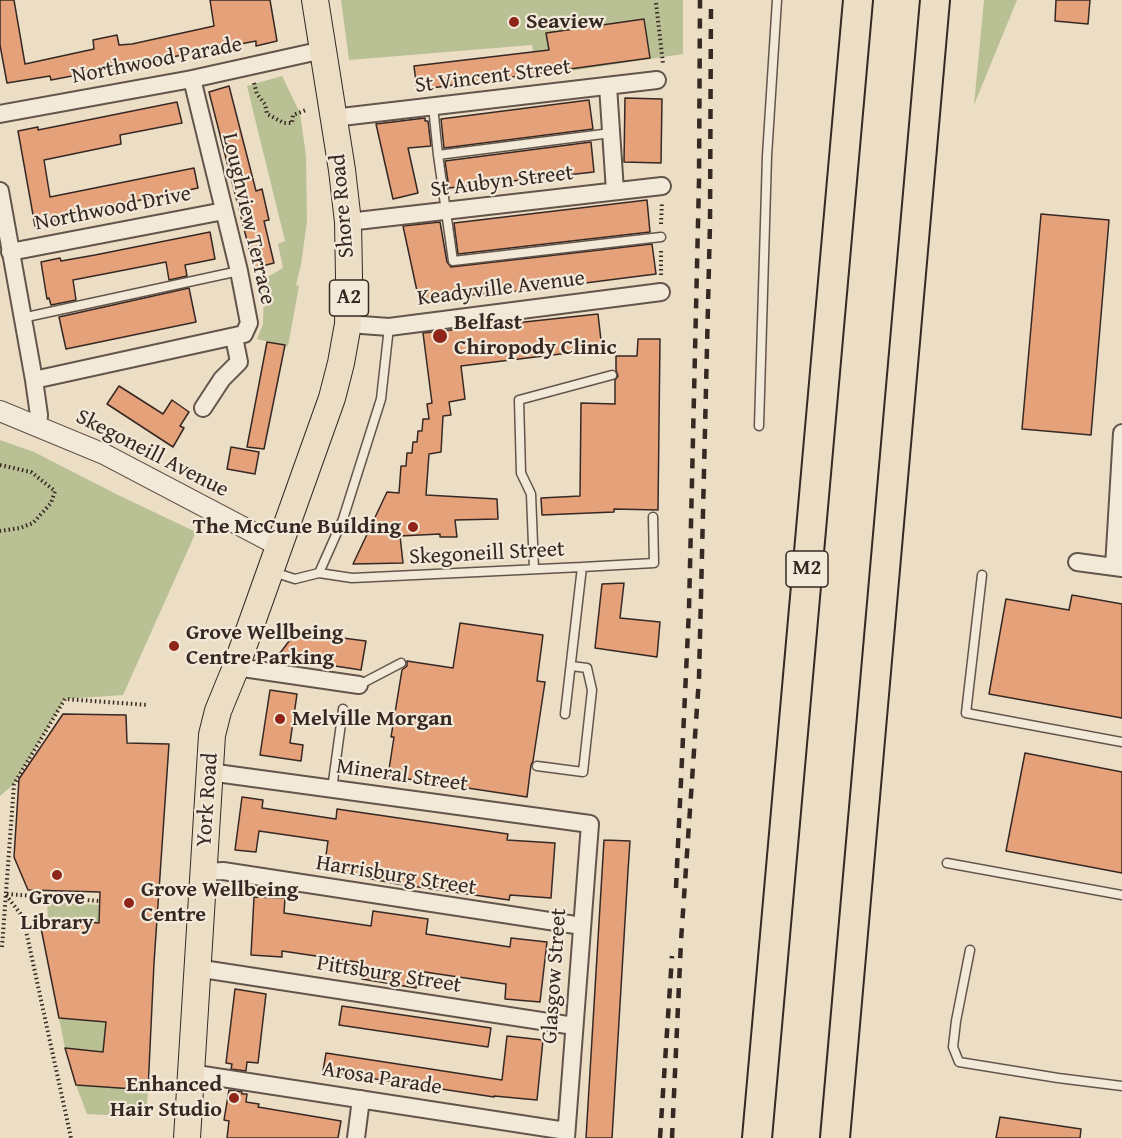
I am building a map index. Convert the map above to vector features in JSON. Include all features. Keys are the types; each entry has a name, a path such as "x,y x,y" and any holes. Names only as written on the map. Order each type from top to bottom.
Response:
{"highway":[{"name":"M2","path":"757,1138 858,0"},
{"path":"835,1138 934,0"}],"main road":[{"name":"Shore Road","path":"279,546 332,398 348,324 348,222 315,0"},
{"name":"York Road","path":"187,1138 202,872 215,723 279,546"}],"street":[{"name":"Northwood Parade","path":"0,114 192,79 323,51"},
{"name":"Loughview Terrace","path":"192,79 249,322 244,334 234,338"},
{"name":"St Vincent Street","path":"333,118 657,80"},
{"path":"608,86 615,191"},
{"name":"St Aubyn Street","path":"348,222 662,186"},
{"path":"0,191 8,261 34,380 39,415 38,427"},
{"name":"Northwood Drive","path":"8,261 224,211"},
{"name":"Keadyville Avenue","path":"348,324 388,327 660,292"},
{"path":"34,380 234,338 239,363 222,379 203,408"},
{"name":"Skegoneill Avenue","path":"0,411 104,454 279,546"},
{"path":"1077,562 1118,568 1122,433"},
{"path":"236,667 359,685"},
{"name":"Mineral Street","path":"209,772 590,824"},
{"name":"Glasgow Street","path":"566,1135 590,824"},
{"name":"Harrisburg Street","path":"202,872 223,872 582,926"},
{"name":"Pittsburg Street","path":"196,970 209,970 574,1026"},
{"name":"Arosa Parade","path":"190,1073 361,1099 566,1135"},
{"path":"356,1138 361,1099"}],"lane":[{"path":"759,426 767,156 777,0"},
{"path":"434,106 438,155 453,261 661,237"},
{"path":"438,155 611,133"},
{"path":"22,318 239,272"},
{"path":"270,571 295,579 319,573 343,519 381,399 388,327"},
{"path":"534,569 531,494 521,474 519,400 612,375"},
{"path":"582,567 654,563 653,517"},
{"name":"Skegoneill Street","path":"319,573 352,578 582,567 565,714"},
{"path":"982,575 966,712 1122,742"},
{"path":"359,685 401,663"},
{"path":"537,766 583,772 591,690 587,668 571,666"},
{"path":"332,789 343,709"},
{"path":"947,862 1122,896"},
{"path":"970,950 953,1047 959,1062 1122,1086"}],"path":[{"path":"656,3 664,78 657,80"},
{"path":"253,79 267,114 284,123 292,123 293,115 306,110"},
{"path":"0,465 31,472 55,491 51,503 33,523 0,531"},
{"path":"2,947 14,784 65,699 148,705"},
{"path":"6,894 99,901"},
{"path":"6,894 23,917 71,1138"}],"green space":[{"name":"Seaview","path":"341,0 683,0 683,54 537,76 532,45 349,60"},
{"path":"984,0 1017,0 974,105"},
{"path":"282,76 300,113 306,156 307,221 296,285 299,286 288,346 257,339 263,324 264,279 283,268 278,244 285,241 247,86"},
{"path":"0,440 34,452 196,532 123,695 65,699 14,784 0,796"},
{"path":"47,902 99,905 99,923 48,919"},
{"path":"59,1018 106,1022 103,1052 65,1048"},
{"path":"76,1085 148,1090 146,1117 87,1114"}],"building":[{"path":"0,0 14,0 25,64 94,49 93,40 117,35 119,45 132,44 214,26 210,0 270,0 277,41 256,46 256,41 51,80 50,76 7,83 0,45"},
{"path":"1056,0 1090,0 1088,24 1055,21"},
{"path":"644,19 650,58 417,90 414,66 549,50 546,33"},
{"path":"229,86 256,191 262,189 269,220 264,221 274,263 254,268 209,92"},
{"path":"625,98 662,99 661,163 624,162"},
{"path":"589,100 593,129 444,148 441,119"},
{"path":"177,102 182,123 120,135 121,144 44,160 50,197 194,168 198,188 54,218 55,222 35,226 18,131 38,127 38,130"},
{"path":"425,118 425,121 428,121 431,146 408,148 418,193 393,199 376,124"},
{"path":"591,142 594,172 449,188 445,161"},
{"path":"647,200 650,232 458,254 454,223"},
{"path":"1041,214 1109,220 1091,435 1022,429"},
{"path":"440,222 447,262 451,267 652,244 656,274 461,296 420,305 403,226"},
{"path":"210,232 215,259 185,265 187,276 169,280 166,262 73,280 76,300 51,305 49,298 47,299 41,262 95,255"},
{"path":"189,288 196,322 66,349 59,317"},
{"path":"598,314 602,349 461,366 465,399 449,402 451,415 443,416 441,452 429,454 426,495 497,499 498,519 455,520 457,537 440,537 440,534 400,536 403,563 353,564 387,492 399,493 401,466 406,466 407,453 412,453 413,442 417,442 418,431 422,431 423,419 429,419 427,404 432,403 423,333"},
{"path":"638,339 660,339 658,510 614,509 614,512 542,515 541,498 580,496 581,403 615,404 615,380 618,376 616,356 637,356"},
{"path":"267,342 285,345 264,449 247,447"},
{"path":"119,386 163,414 172,400 189,412 180,426 184,428 173,447 107,404"},
{"path":"231,447 259,452 255,474 227,469"},
{"path":"624,583 620,618 660,622 657,657 595,648 602,584"},
{"path":"1072,595 1122,604 1122,718 989,694 1006,599 1069,610"},
{"path":"460,623 543,635 537,681 545,682 527,797 388,776 394,737 391,737 402,670 407,666 407,661 453,668"},
{"path":"296,632 366,641 361,670 277,657"},
{"name":"Melville Morgan","path":"270,690 297,694 290,743 303,745 301,761 260,755"},
{"name":"Grove Wellbeing Centre","path":"63,714 126,715 127,743 169,744 148,1090 76,1085 65,1048 103,1052 106,1022 59,1018 39,918 99,923 100,892 28,890 14,857 19,779"},
{"path":"1025,753 1122,772 1122,873 1006,851"},
{"path":"242,797 263,800 262,808 336,819 337,809 508,834 507,840 555,843 551,898 510,895 509,900 398,884 324,870 328,841 259,831 256,852 235,850"},
{"path":"604,840 630,841 612,1138 586,1138"},
{"path":"254,897 285,898 284,913 371,926 373,911 428,919 426,934 510,947 511,938 547,942 540,1002 505,999 506,984 418,971 416,988 362,979 364,963 282,951 282,957 251,955"},
{"path":"235,989 266,994 258,1063 247,1062 246,1071 231,1069 232,1064 226,1063"},
{"path":"342,1006 491,1028 488,1047 339,1025"},
{"path":"507,1036 543,1040 537,1100 494,1097 323,1071 326,1053 502,1080"},
{"path":"229,1090 247,1094 246,1102 259,1104 258,1107 341,1121 338,1138 227,1138 229,1121 224,1120"},
{"path":"1000,1117 1081,1129 1080,1138 996,1138"}],"railway":[{"path":"676,888 689,609 699,181 700,0"},
{"path":"672,1138 681,941 699,678 710,223 711,0"},
{"path":"660,1138 672,956"}],"place":[{"name":"Seaview","path":"514,22"},
{"name":"Belfast Chiropody Clinic","path":"440,336"},
{"name":"The McCune Building","path":"413,527"},
{"name":"Grove Wellbeing Centre Parking","path":"174,646"},
{"name":"Melville Morgan","path":"280,719"},
{"name":"Grove Library","path":"57,875"},
{"name":"Grove Wellbeing Centre","path":"129,903"},
{"name":"Enhanced Hair Studio","path":"234,1098"}]}
